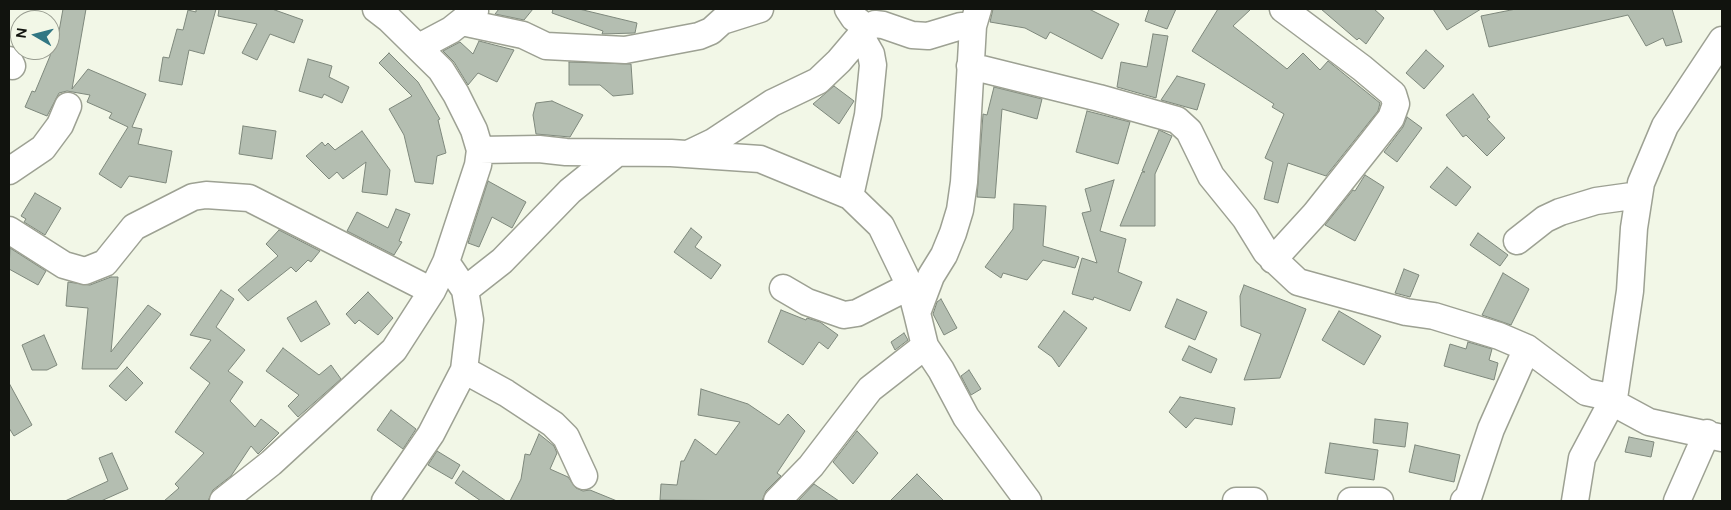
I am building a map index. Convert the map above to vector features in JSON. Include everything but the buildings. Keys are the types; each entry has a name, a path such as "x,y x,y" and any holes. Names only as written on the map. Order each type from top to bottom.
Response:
{"street":[{"path":"223,501 271,463 394,350 432,291 446,262 478,165 480,150 474,130 456,94 441,70 419,47 376,9"},
{"path":"419,47 451,30 470,15 546,46 625,50 699,36 711,31 722,21 760,9"},
{"path":"848,9 864,31 873,65 868,115 850,196"},
{"path":"1274,260 1316,214 1367,149 1391,118 1396,104 1393,94 1283,9"},
{"path":"687,154 713,142 772,103 818,81 864,31 874,24 912,34 928,36 961,26 975,17"},
{"path":"917,313 926,286 953,233 960,210 964,182 970,66 975,17"},
{"path":"1575,501 1582,458 1613,400 1630,291 1634,228 1639,195 1652,152 1665,126 1721,47"},
{"path":"970,66 1029,83 1099,98 1177,120 1189,131 1211,176 1245,218 1274,260 1298,282 1406,312 1434,316 1499,336 1527,348 1586,392 1613,400 1649,422 1714,435 1677,501"},
{"path":"9,171 43,148 60,125 68,106"},
{"path":"480,150 539,149 566,152 687,154 760,159 850,196 881,226 910,286 925,346 941,370 966,417 1028,501"},
{"path":"465,290 502,261 570,191 617,153"},
{"path":"9,230 64,264 74,269 85,271 105,263 134,227 193,198 206,195 249,198 432,291"},
{"path":"1517,241 1545,219 1566,209 1620,196 1639,195"},
{"path":"386,501 431,434 464,370 470,320 465,290 446,262"},
{"path":"783,288 807,302 844,315 857,313 910,286"},
{"path":"777,501 811,466 870,390 925,346"},
{"path":"1464,501 1468,498 1491,429 1527,348"},
{"path":"464,370 506,393 553,424 566,436 584,476"},
{"path":"1236,501 1254,501"},
{"path":"1351,501 1380,501"}]}
